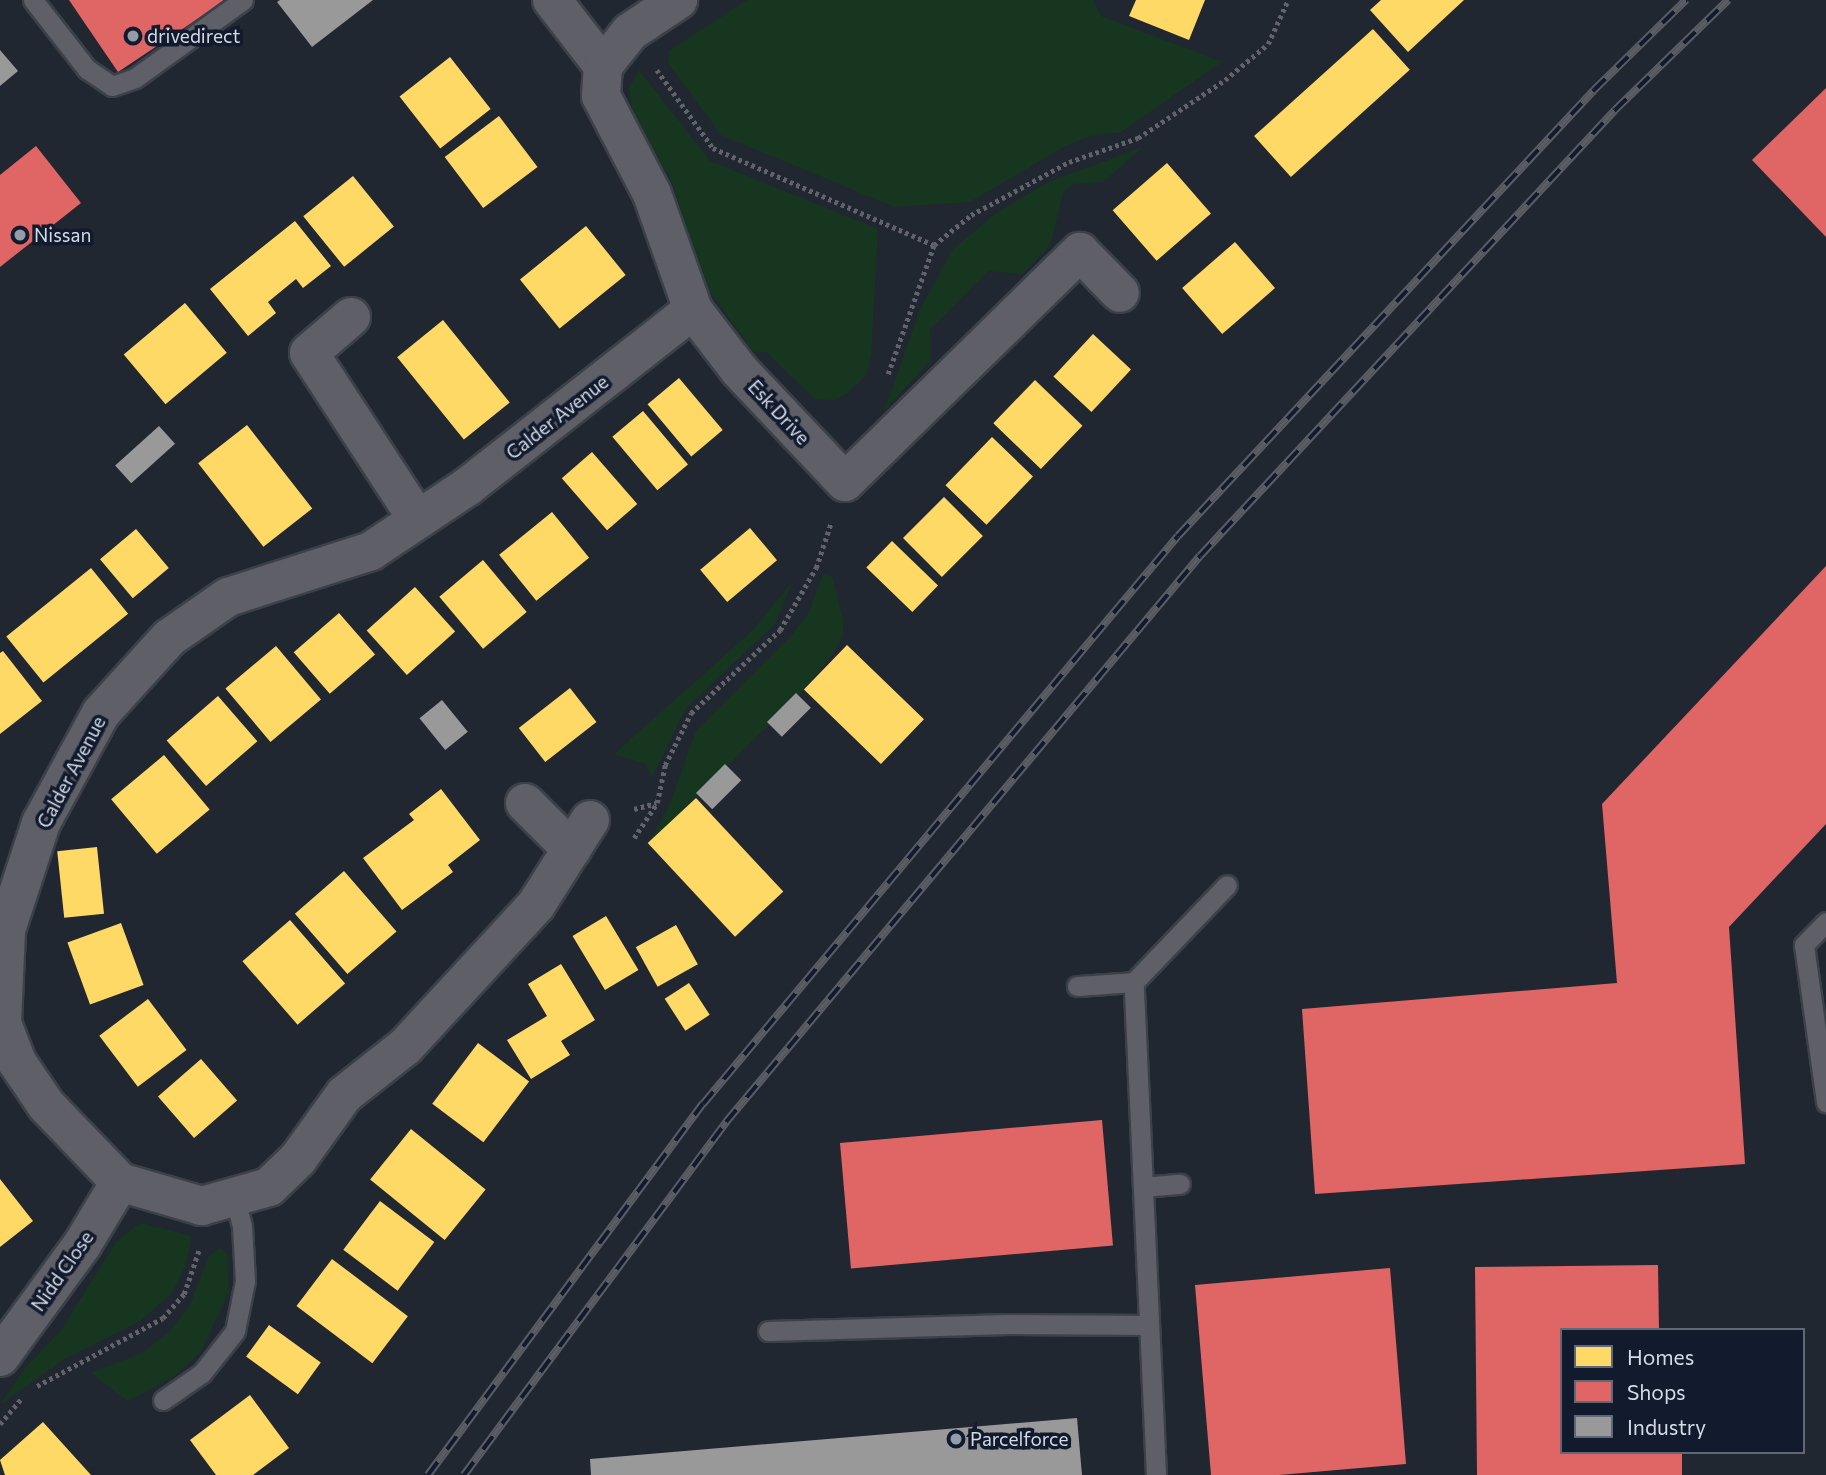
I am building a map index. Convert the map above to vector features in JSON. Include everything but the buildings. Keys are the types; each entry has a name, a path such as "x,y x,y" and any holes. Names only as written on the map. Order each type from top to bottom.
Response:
{"street":[{"path":"552,0 603,65 630,32 677,0"},
{"name":"Esk Drive","path":"603,65 601,96 652,194 693,310 740,370 845,482"},
{"path":"845,482 1080,252 1119,293"},
{"name":"Calder Avenue","path":"525,803 581,835 536,905 406,1046 344,1095 298,1159 238,1213 202,1206 120,1182 46,1105 17,1062 2,1023 3,930 41,823 101,713 169,638 228,597 371,551 467,487 693,310"},
{"path":"351,317 310,354 418,520"},
{"name":"Nidd Close","path":"0,1357 82,1245 120,1182"}],"lane":[{"path":"33,0 87,69 112,86 135,78 243,0"},
{"path":"1077,986 1134,982 1227,885"},
{"path":"1826,922 1804,945 1826,1102"},
{"path":"1134,982 1156,1475"},
{"path":"1143,1187 1180,1184"},
{"path":"163,1400 202,1373 235,1331 245,1282 238,1213"},
{"path":"768,1331 1008,1324 1149,1325"}],"path":[{"path":"884,383 934,245 971,215 1069,162 1138,138 1225,80 1268,44 1288,0"},
{"path":"630,32 713,148 934,245"},
{"path":"629,846 657,803 665,765 691,713 780,630 816,568 845,482"},
{"path":"0,1424 19,1400 52,1375 163,1318 184,1294 196,1253 238,1213"}],"green space":[{"path":"747,0 1093,0 1101,16 1222,62 1121,132 1090,136 1064,147 970,202 894,207 721,135 668,63 669,51"},
{"path":"639,70 710,161 878,229 871,356 866,376 846,394 834,400 815,399 766,352 753,351 706,286 670,177 635,125 629,88"},
{"path":"1143,147 1103,182 1073,184 1063,192 1052,240 1045,251 1022,274 988,271 930,330 931,360 884,411 920,310 953,249 995,214 1048,182"},
{"path":"823,574 832,577 843,619 843,635 833,654 804,690 648,844 670,804 696,731 793,634 809,612"},
{"path":"793,581 775,624 686,708 652,778 646,764 614,754 752,631"},
{"path":"140,1223 192,1236 185,1267 171,1294 140,1321 66,1358 0,1405 25,1368 62,1329 116,1242"},
{"path":"220,1248 228,1256 229,1291 201,1352 173,1377 128,1401 91,1373 142,1353 168,1333 189,1307 209,1256"}],"railway":[{"path":"428,1475 703,1104 1178,536 1594,90 1686,0"},
{"path":"464,1475 726,1122 1200,556 1615,110 1728,0"}],"place":[{"name":"drivedirect","path":"133,36"},
{"name":"Nissan","path":"20,235"},
{"name":"Parcelforce","path":"956,1439"}]}
